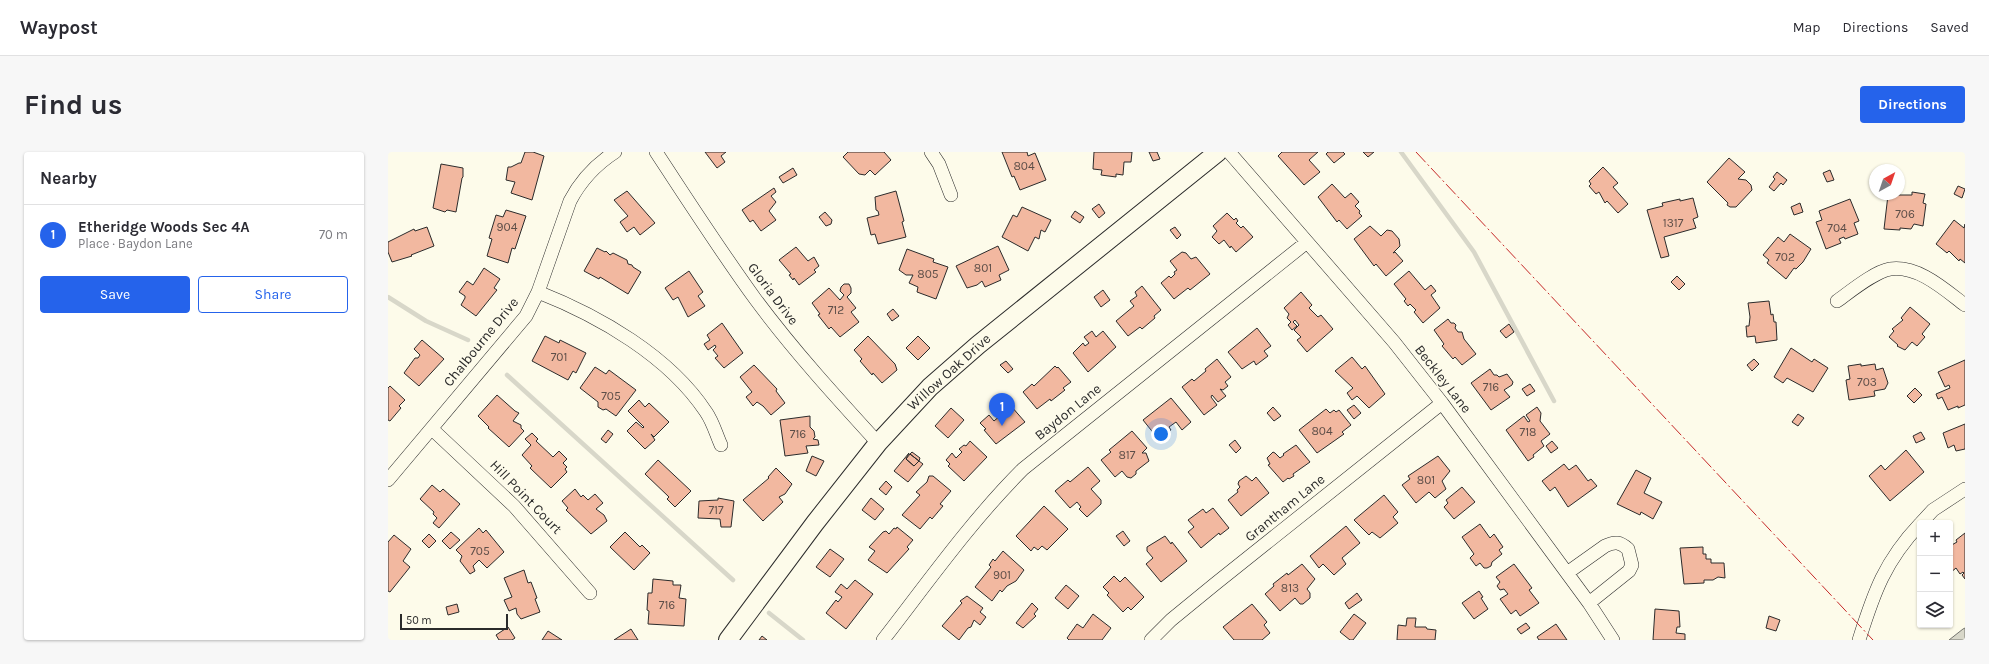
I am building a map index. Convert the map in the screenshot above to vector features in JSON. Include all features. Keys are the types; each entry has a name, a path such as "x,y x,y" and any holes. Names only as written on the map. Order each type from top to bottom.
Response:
{"street":[{"name":"Chalbourne Drive","path":"388,480 526,316 538,292 570,201 576,189 591,171 615,152"},
{"name":"Gloria Drive","path":"656,152 757,301 804,360 878,443"},
{"path":"931,152 939,164 951,195"},
{"name":"Willow Oak Drive","path":"728,640 811,529 878,443 906,411 950,368 1218,152"},
{"name":"Beckley Lane","path":"1229,152 1394,342 1442,403 1567,573 1613,640"},
{"name":"Baydon Lane","path":"883,640 968,530 996,497 1023,470 1307,242"},
{"path":"1837,300 1870,278 1889,269 1910,270 1930,280 1965,305"},
{"path":"538,292 589,315 649,353 692,392 711,421 721,445"},
{"name":"Grantham Lane","path":"1151,640 1171,620 1215,584 1442,403"},
{"name":"Hill Point Court","path":"432,429 514,506 590,594"},
{"path":"1924,520 1933,510 1965,490"},
{"path":"1859,640 1870,606 1885,569 1907,538 1917,527"},
{"path":"1567,573 1612,542 1617,542 1628,549 1632,565 1629,571 1589,603"}],"shaded area":[{"path":"1965,628 1965,640 1949,640 1963,629"}],"building":[{"path":"525,152 533,152 544,156 532,200 511,193 515,182 506,180 508,167 521,163"},
{"path":"705,152 726,152 721,156 725,162 717,168"},
{"path":"848,152 884,152 891,160 875,175 870,170 865,175 859,174 843,157"},
{"path":"1002,152 1027,152 1028,156 1035,153 1046,180 1020,190 1014,176 1012,177"},
{"path":"1094,152 1132,152 1131,162 1124,162 1123,175 1116,174 1116,177 1101,175 1102,170 1093,169"},
{"path":"1149,152 1157,152 1160,159 1153,161"},
{"path":"1282,152 1318,152 1309,160 1320,172 1304,185 1278,156"},
{"path":"1328,152 1343,152 1345,154 1334,163 1326,154"},
{"path":"1363,152 1374,152 1368,157"},
{"path":"1729,158 1745,172 1738,179 1746,180 1751,185 1752,190 1736,207 1730,207 1727,205 1728,203 1707,182"},
{"path":"441,164 463,168 463,177 456,212 447,210 445,212 433,208"},
{"path":"1603,167 1618,183 1613,187 1628,204 1618,213 1607,201 1605,203 1599,192 1596,194 1589,186 1591,184 1589,181"},
{"path":"793,168 797,175 783,183 779,177"},
{"path":"1830,170 1834,180 1827,182 1823,173"},
{"path":"1777,172 1787,180 1783,185 1781,183 1774,191 1769,187 1775,179 1773,177"},
{"path":"1332,184 1345,198 1351,193 1359,202 1355,206 1360,211 1359,213 1362,216 1347,229 1339,220 1337,222 1318,197"},
{"path":"1958,186 1965,189 1962,198 1954,194"},
{"path":"774,188 776,192 771,196 776,202 769,211 776,220 761,231 753,220 750,222 742,210"},
{"path":"627,191 655,223 640,235 634,227 627,232 620,222 628,216 614,200"},
{"path":"896,191 904,221 902,222 906,237 878,244 875,234 871,235 867,218 879,215 878,211 876,210 875,197"},
{"path":"1912,192 1925,194 1923,203 1926,204 1923,226 1914,224 1911,229 1884,229 1887,200 1905,200 1905,195 1912,195"},
{"path":"1693,198 1698,217 1693,219 1696,228 1664,237 1669,256 1661,258 1647,210 1663,206 1662,203"},
{"path":"1850,199 1859,221 1854,223 1858,234 1845,239 1844,237 1839,239 1841,243 1826,249 1816,222 1822,220 1819,211"},
{"path":"1800,203 1803,212 1794,215 1791,207"},
{"path":"1099,204 1105,213 1099,218 1092,209"},
{"path":"1022,207 1051,220 1045,232 1041,230 1039,239 1035,237 1028,251 1002,237 1013,215 1017,217"},
{"path":"506,210 526,216 515,249 512,248 508,263 487,256 492,239 489,238 496,215 503,217"},
{"path":"1075,211 1084,217 1080,223 1071,217"},
{"path":"825,212 832,220 831,224 826,226 819,217"},
{"path":"1227,213 1234,220 1236,218 1238,221 1236,223 1241,228 1243,226 1253,237 1236,252 1231,246 1230,248 1224,240 1219,244 1212,237 1217,231 1213,226"},
{"path":"1954,220 1964,228 1965,224 1965,263 1960,259 1959,261 1949,251 1947,253 1936,244"},
{"path":"1370,226 1381,236 1387,230 1392,231 1399,239 1400,246 1393,253 1395,252 1403,261 1386,276 1376,264 1374,266 1354,239"},
{"path":"427,227 434,246 411,255 412,256 392,262 388,252 388,242 414,229 415,231"},
{"path":"1175,227 1181,235 1177,239 1170,230"},
{"path":"1790,234 1811,249 1803,262 1796,269 1794,268 1786,279 1767,263 1769,260 1763,255 1778,237 1784,242"},
{"path":"998,246 1009,270 999,275 1001,280 985,287 982,281 977,285 967,288 956,266"},
{"path":"796,247 808,261 814,257 819,266 814,270 816,272 799,285 794,278 793,280 789,275 791,274 779,260"},
{"path":"597,248 605,252 606,251 610,255 613,253 627,260 628,264 632,265 641,272 628,294 600,277 599,279 584,271"},
{"path":"907,249 934,259 933,262 948,267 936,299 917,292 918,287 909,283 913,275 906,275 899,270"},
{"path":"1182,252 1186,253 1191,259 1196,257 1210,274 1190,290 1188,288 1174,299 1161,283 1169,276 1171,278 1175,274 1174,272 1177,270 1170,261"},
{"path":"484,268 500,279 494,288 497,290 476,316 461,305 465,296 459,292 467,281 473,285"},
{"path":"689,271 703,292 698,296 705,306 688,317 678,297 673,300 665,288"},
{"path":"1409,271 1425,290 1431,285 1436,291 1431,295 1440,308 1423,323 1414,312 1416,310 1410,304 1408,306 1404,301 1406,299 1394,284"},
{"path":"1677,276 1685,284 1679,290 1671,282"},
{"path":"844,284 849,284 851,288 851,293 847,297 856,308 851,312 859,322 840,337 831,327 829,329 818,315 820,314 812,303 829,288 840,300 844,295 840,291"},
{"path":"1142,286 1161,310 1154,316 1155,318 1142,329 1140,327 1128,336 1116,321 1134,306 1130,301 1137,296 1135,292"},
{"path":"1103,290 1110,300 1101,307 1094,297"},
{"path":"1301,292 1312,305 1309,308 1318,317 1321,315 1333,329 1307,352 1297,340 1301,337 1294,330 1299,325 1295,320 1293,322 1297,326 1292,330 1288,325 1291,322 1287,318 1289,314 1284,308"},
{"path":"1769,301 1771,315 1773,314 1774,322 1776,322 1777,340 1756,343 1755,336 1747,337 1746,326 1749,326 1750,317 1748,303"},
{"path":"1910,307 1930,324 1922,334 1925,337 1917,346 1912,342 1905,350 1897,346 1898,345 1889,337 1894,331 1892,329 1903,320 1901,318"},
{"path":"893,309 899,316 892,321 887,314"},
{"path":"1448,319 1451,323 1456,325 1455,328 1458,332 1462,332 1464,339 1476,354 1462,365 1455,357 1453,359 1442,346 1444,344 1434,330"},
{"path":"722,323 743,353 724,368 715,358 718,356 713,350 716,347 715,345 708,350 704,344 710,340 707,335"},
{"path":"1509,324 1514,332 1506,338 1500,331"},
{"path":"1257,328 1271,346 1264,351 1268,356 1256,365 1254,361 1242,369 1228,352"},
{"path":"1092,331 1096,337 1103,331 1116,347 1088,372 1073,353 1083,343 1085,346 1089,343 1084,337"},
{"path":"545,336 559,343 560,340 586,353 576,373 573,371 568,380 532,361"},
{"path":"868,336 895,364 897,370 882,383 873,373 872,375 860,361 862,359 854,350"},
{"path":"918,336 930,348 918,360 906,348"},
{"path":"422,340 444,359 419,386 404,373 415,358 418,358 420,355 414,349"},
{"path":"1791,348 1812,362 1814,359 1828,368 1813,392 1787,378 1783,383 1774,377"},
{"path":"1352,357 1362,369 1365,366 1385,394 1369,408 1357,396 1352,400 1347,393 1353,388 1335,371"},
{"path":"1217,359 1231,377 1225,382 1228,386 1223,390 1220,389 1226,396 1218,402 1212,395 1211,397 1217,405 1204,415 1182,387 1192,379 1194,381"},
{"path":"1754,359 1759,364 1752,371 1747,365"},
{"path":"1965,360 1965,405 1948,410 1942,397 1938,399 1936,394 1950,388 1949,385 1945,387 1938,372"},
{"path":"1006,361 1013,369 1008,373 1000,365"},
{"path":"1861,364 1861,366 1875,364 1876,370 1883,368 1888,383 1885,389 1874,391 1875,396 1849,400 1846,380 1850,379 1848,366"},
{"path":"754,365 777,389 776,391 785,403 771,415 757,402 753,406 746,397 752,392 740,377"},
{"path":"1055,366 1057,368 1058,367 1071,382 1063,388 1065,390 1051,401 1050,399 1037,409 1023,392 1032,384 1034,386"},
{"path":"595,367 606,374 609,370 636,390 616,416 606,409 603,410 598,407 598,402 580,388"},
{"path":"1490,369 1494,375 1499,377 1507,374 1513,382 1512,385 1504,390 1510,397 1491,410 1471,383"},
{"path":"1530,384 1535,391 1527,396 1522,389"},
{"path":"390,386 405,400 399,406 401,408 390,421 388,420 388,388"},
{"path":"1915,388 1922,395 1914,403 1907,396"},
{"path":"497,395 519,413 513,421 521,425 521,428 524,431 509,447 488,428 489,427 478,416"},
{"path":"1171,398 1191,422 1182,430 1176,422 1169,427 1171,430 1165,434 1161,430 1155,435 1143,420"},
{"path":"639,400 645,407 649,403 669,422 654,437 651,434 655,440 645,449 627,431 636,422 643,428 644,427 628,411"},
{"path":"1354,405 1361,413 1354,419 1347,410"},
{"path":"1011,406 1025,422 996,444 980,423 989,415 994,421 1001,415 999,412 1003,409 1005,411"},
{"path":"1273,407 1281,416 1274,421 1267,413"},
{"path":"1537,407 1541,413 1540,421 1550,434 1541,441 1544,446 1528,461 1506,430 1524,416 1528,422 1530,421 1526,415"},
{"path":"951,408 964,420 948,438 935,426"},
{"path":"1326,409 1330,413 1334,410 1336,412 1339,410 1351,425 1342,432 1344,434 1317,453 1299,430"},
{"path":"1798,414 1804,418 1798,426 1792,422"},
{"path":"810,416 810,427 814,431 815,437 813,439 818,440 819,445 806,446 808,453 785,456 780,420"},
{"path":"1965,424 1965,449 1956,451 1954,445 1948,448 1943,433"},
{"path":"608,430 613,434 606,443 601,439"},
{"path":"1132,431 1147,448 1142,453 1146,453 1149,461 1136,471 1136,474 1131,478 1127,477 1122,471 1115,477 1101,460 1111,452 1109,450"},
{"path":"1921,432 1925,439 1916,443 1913,436"},
{"path":"532,433 538,439 536,441 553,457 559,451 567,459 563,463 567,467 565,469 567,472 551,488 530,468 532,466 522,455 531,445 525,439"},
{"path":"1235,440 1241,448 1236,453 1229,445"},
{"path":"970,441 987,457 964,481 948,466 950,464 946,460 952,453 956,458 962,452 959,449 964,445 966,446"},
{"path":"1552,441 1558,448 1551,453 1546,446"},
{"path":"1296,445 1310,462 1293,474 1294,476 1283,482 1268,465 1270,464 1267,458 1273,452 1280,458 1284,455 1283,454"},
{"path":"1906,450 1924,472 1890,501 1869,476 1881,465 1885,470"},
{"path":"912,452 920,458 919,461 910,454"},
{"path":"909,453 906,459 914,466 919,461 923,464 908,482 894,471"},
{"path":"910,454 919,461 914,466 906,459"},
{"path":"812,456 824,461 816,476 806,471"},
{"path":"1438,456 1450,471 1442,481 1446,489 1435,498 1429,492 1416,503 1402,485 1410,479 1408,476"},
{"path":"658,460 691,491 675,507 667,499 669,497 645,474"},
{"path":"1564,464 1569,470 1576,465 1588,481 1591,479 1597,486 1568,507 1555,487 1550,491 1542,481"},
{"path":"1088,467 1100,481 1091,489 1101,500 1101,504 1087,517 1079,509 1081,507 1077,502 1070,508 1055,491 1068,480 1070,482"},
{"path":"776,468 792,484 785,494 779,497 783,502 763,521 743,500 769,478 768,477"},
{"path":"1636,470 1651,478 1644,493 1662,502 1653,519 1641,512 1640,515 1617,504"},
{"path":"929,476 933,476 951,491 940,504 943,506 932,519 930,517 920,529 902,515 920,495 916,492 927,482"},
{"path":"1246,476 1252,481 1256,477 1269,493 1241,516 1228,500 1238,492 1237,490 1240,487 1238,484 1239,481"},
{"path":"886,481 892,487 886,495 879,489"},
{"path":"432,485 440,492 443,489 460,504 439,528 433,523 437,518 433,514 434,512 420,499"},
{"path":"1462,487 1475,502 1454,519 1444,507 1448,503 1446,500"},
{"path":"575,489 581,497 583,495 588,500 595,494 603,503 596,509 604,515 607,521 591,534 566,510 568,508 562,501"},
{"path":"1384,495 1398,512 1393,517 1398,523 1380,538 1372,532 1369,535 1354,520"},
{"path":"718,498 734,501 731,527 721,527 720,519 698,518 699,501 718,500"},
{"path":"871,498 884,509 875,520 862,510"},
{"path":"1044,506 1068,529 1047,550 1042,546 1038,550 1034,547 1031,551 1016,536"},
{"path":"1213,508 1229,528 1220,535 1219,533 1201,548 1188,532 1194,527 1188,520 1203,509 1206,513"},
{"path":"1480,524 1490,538 1494,534 1503,547 1499,550 1502,554 1492,562 1491,566 1487,568 1484,568 1480,563 1476,566 1470,558 1474,554 1462,537"},
{"path":"1346,526 1360,543 1342,558 1346,564 1334,575 1323,564 1319,568 1310,556"},
{"path":"897,527 913,540 907,547 909,549 887,573 868,560 875,551 869,547 883,532 886,531 889,534 894,528 896,529"},
{"path":"479,528 483,533 486,530 504,552 487,568 479,560 473,566 475,571 470,574 460,561 462,556 456,550"},
{"path":"1123,531 1130,541 1124,546 1116,536"},
{"path":"451,532 460,540 450,549 442,541"},
{"path":"625,532 640,547 642,545 650,553 634,570 610,547"},
{"path":"1965,533 1965,579 1962,575 1964,573 1963,572 1960,574 1956,568 1953,570 1953,544 1957,542 1956,540"},
{"path":"429,534 436,541 429,548 422,541"},
{"path":"394,535 411,549 403,561 410,567 390,592 388,591 388,542"},
{"path":"1165,536 1171,544 1172,542 1187,561 1161,582 1146,564 1153,558 1147,551 1147,547"},
{"path":"1703,547 1703,554 1706,554 1706,559 1711,559 1711,563 1724,563 1725,578 1718,577 1713,580 1704,580 1704,583 1684,584 1680,548"},
{"path":"830,549 844,559 830,577 816,567"},
{"path":"1003,551 1024,570 1016,581 1007,586 1002,592 1000,590 992,601 975,587 991,567 989,565 993,559 995,561"},
{"path":"1302,564 1315,579 1307,589 1310,593 1310,598 1303,604 1300,604 1295,598 1280,611 1265,594 1274,586 1273,584"},
{"path":"1514,564 1532,588 1529,590 1539,603 1520,616 1516,610 1511,614 1500,599 1508,594 1504,589 1500,590 1497,586 1500,582 1496,577"},
{"path":"524,570 528,583 531,582 540,612 521,619 517,614 516,608 509,611 504,600 512,597 504,578"},
{"path":"1114,576 1120,582 1125,577 1144,597 1131,610 1128,607 1123,612 1107,595 1109,593 1103,587"},
{"path":"653,579 673,581 673,585 681,585 679,598 686,599 684,626 648,624 648,593 652,593"},
{"path":"855,580 873,594 846,629 826,613 836,600 838,602 842,597 835,592 841,584 847,589"},
{"path":"1066,585 1079,596 1068,609 1055,598"},
{"path":"1479,591 1483,597 1481,598 1488,609 1474,619 1462,603"},
{"path":"1357,593 1362,600 1349,609 1345,603"},
{"path":"967,596 983,608 980,612 986,617 980,625 974,620 971,627 968,628 959,640 942,626 962,603 960,601"},
{"path":"1032,603 1038,609 1034,614 1036,616 1023,628 1016,623"},
{"path":"457,604 459,612 448,615 446,607"},
{"path":"1252,604 1267,622 1264,625 1270,633 1262,640 1234,640 1223,627"},
{"path":"1655,609 1679,611 1680,627 1677,627 1676,633 1685,634 1685,640 1653,640"},
{"path":"1093,614 1111,628 1102,640 1069,640 1067,638 1077,624 1083,628"},
{"path":"1354,614 1366,623 1353,640 1350,640 1340,632"},
{"path":"1769,616 1780,620 1776,631 1766,628"},
{"path":"1407,618 1416,618 1415,627 1426,627 1427,629 1436,630 1435,640 1397,640 1398,625 1406,626"},
{"path":"1526,623 1530,628 1521,634 1517,629"},
{"path":"1556,624 1567,640 1539,640 1537,637"},
{"path":"508,627 515,638 512,640 499,640 496,635"},
{"path":"631,629 638,640 614,640"},
{"path":"548,631 562,640 542,640"},
{"path":"762,636 767,640 759,640"}],"waterway":[{"path":"1401,152 1474,252 1554,401"},
{"path":"388,297 426,321 468,340"},
{"path":"507,375 733,580"},
{"path":"769,613 803,640"}],"power":[{"path":"1416,152 1873,640"}],"place":[{"name":"Etheridge Woods Sec 4A","path":"1002,426"}]}
